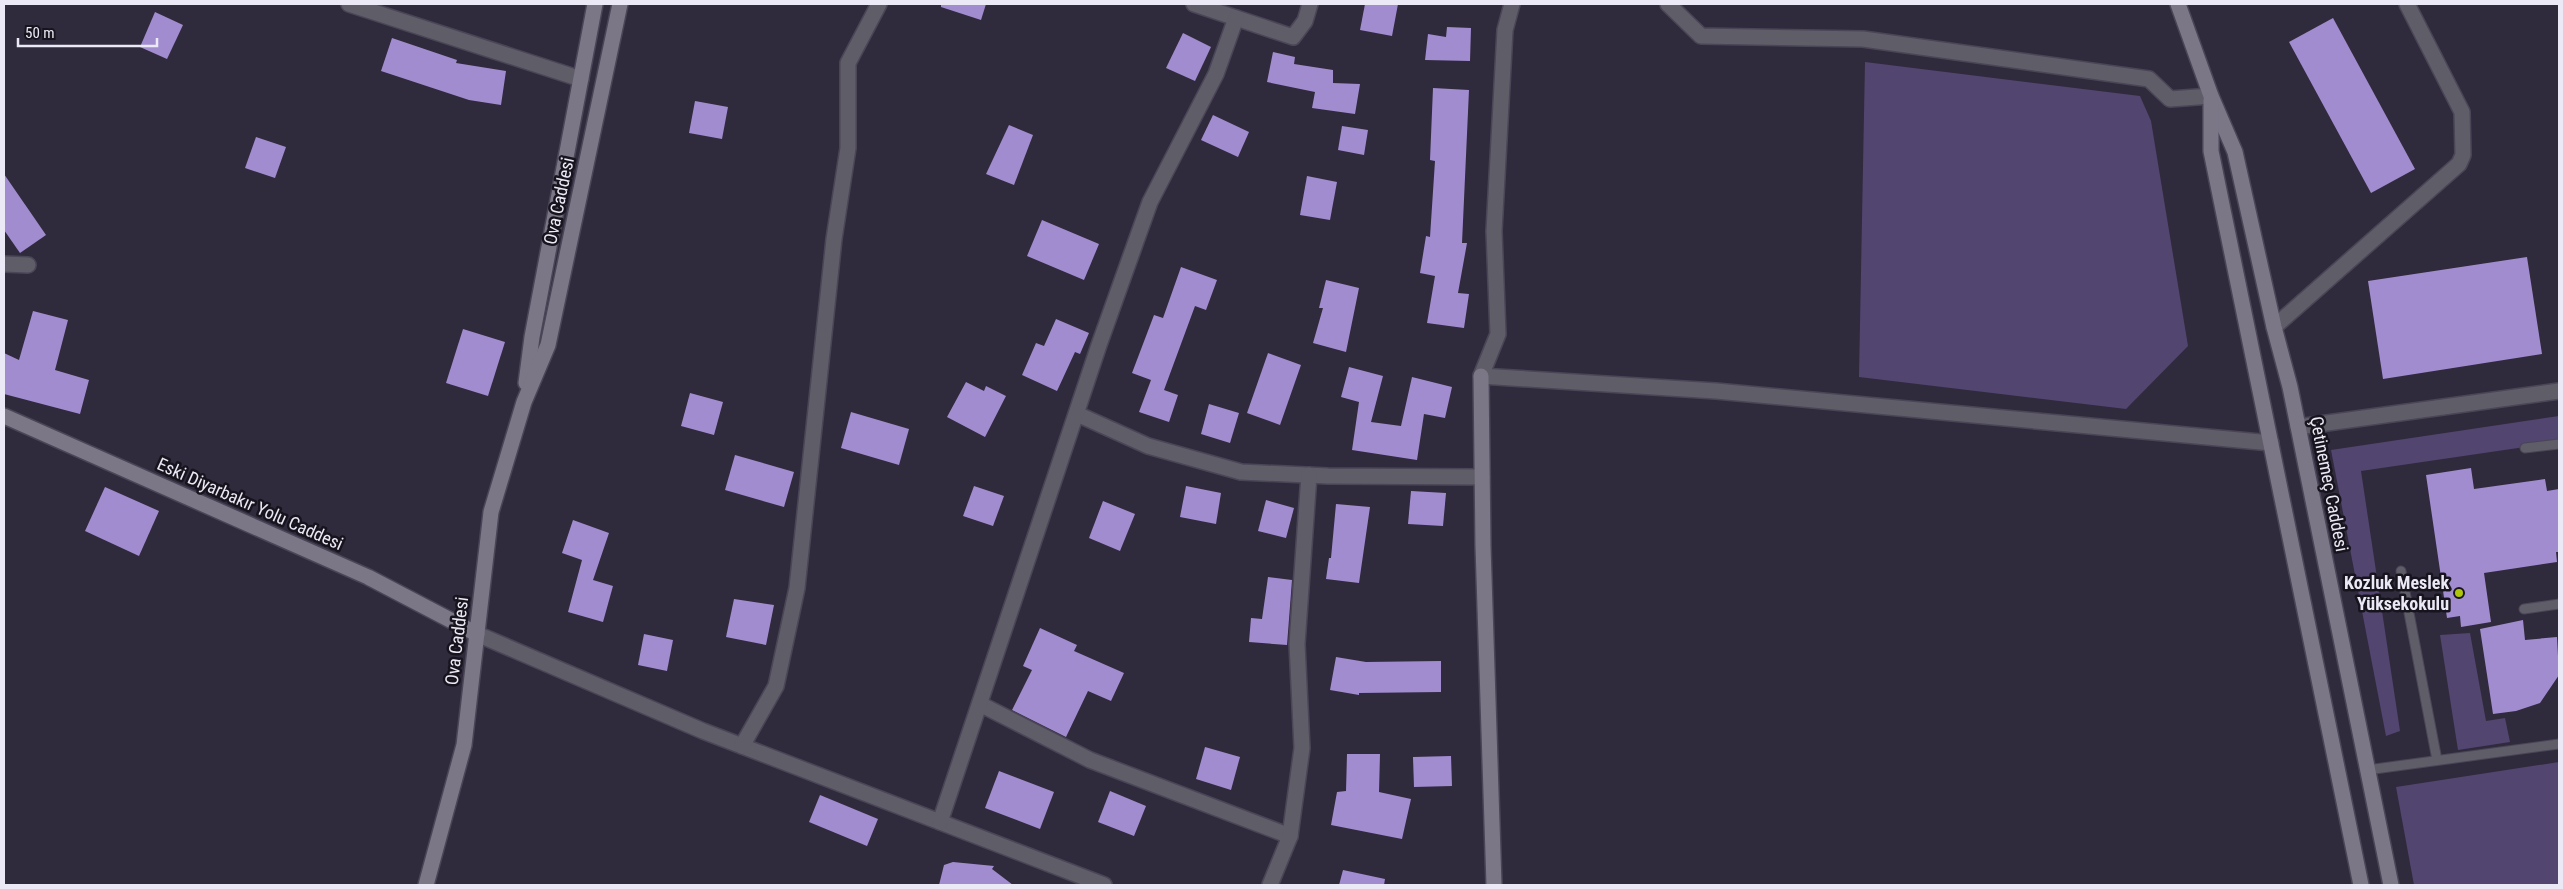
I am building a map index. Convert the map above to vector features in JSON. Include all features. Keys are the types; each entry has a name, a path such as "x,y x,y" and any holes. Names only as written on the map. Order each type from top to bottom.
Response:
{"street":[{"path":"349,4 581,79"},
{"name":"Ova Caddesi","path":"524,402 532,337 595,4"},
{"name":"Ova Caddesi","path":"426,885 464,745 490,512 524,402 548,344 620,4"},
{"path":"742,746 776,686 798,588 834,239 848,148 848,63 879,4"},
{"path":"1194,4 1292,37 1305,21 1310,4"},
{"path":"1494,885 1482,477 1481,376 1498,334 1494,230 1505,30 1512,4"},
{"path":"1668,4 1701,36 1863,39 2149,79 2170,99 2211,96"},
{"name":"Çetinemeç Caddesi","path":"2178,4 2211,96 2235,152 2298,427 2391,885"},
{"path":"2274,327 2459,164 2464,154 2462,112 2406,4"},
{"path":"940,822 1150,202 1216,74 1236,18"},
{"name":"Çetinemeç Caddesi","path":"2211,96 2211,151 2361,885"},
{"path":"4,264 28,265"},
{"path":"1481,376 1716,391 2271,443"},
{"path":"2298,427 2559,391"},
{"path":"1077,414 1148,446 1242,472 1309,475 1482,477"},
{"name":"Eski Diyarbakır Yolu Caddesi","path":"4,416 368,577 477,634"},
{"path":"1270,885 1290,836 1302,748 1297,644 1309,475"},
{"path":"477,634 742,746 940,822 1069,879 1104,885"},
{"path":"980,704 1090,760 1290,836"}],"lane":[{"path":"2525,448 2559,444"},
{"path":"2401,571 2437,760"},
{"path":"2524,609 2559,604"},
{"path":"2367,770 2559,744"}],"shaded area":[{"path":"1865,62 2140,96 2151,121 2188,346 2126,409 1859,377"},
{"path":"2559,416 2559,442 2361,471 2400,731 2386,736 2331,450"},
{"path":"2470,633 2486,721 2505,718 2510,742 2458,750 2440,635"},
{"path":"2559,762 2559,885 2414,885 2396,787"}],"building":[{"path":"941,4 986,4 981,20 941,7"},
{"path":"1365,4 1398,4 1392,36 1360,30"},
{"path":"155,12 183,25 167,59 140,47"},
{"path":"2333,18 2415,169 2371,193 2289,42"},
{"path":"1447,27 1471,28 1470,61 1425,60 1428,34 1446,37"},
{"path":"1183,33 1211,47 1195,81 1166,68"},
{"path":"392,38 457,60 456,63 506,71 501,105 469,100 381,71"},
{"path":"1273,52 1295,57 1294,64 1333,70 1333,83 1360,84 1355,114 1312,108 1315,92 1267,82"},
{"path":"1433,88 1469,90 1462,243 1467,243 1458,293 1469,294 1464,328 1427,323 1435,276 1420,273 1426,236 1430,237 1435,161 1430,160"},
{"path":"695,101 728,107 722,139 689,133"},
{"path":"1213,115 1249,132 1238,157 1201,140"},
{"path":"1009,125 1033,135 1014,185 986,174"},
{"path":"1342,126 1368,130 1364,155 1338,150"},
{"path":"256,137 286,147 275,178 245,168"},
{"path":"4,174 46,235 20,253 4,230"},
{"path":"1307,176 1337,182 1330,220 1300,215"},
{"path":"1042,220 1099,244 1084,280 1027,256"},
{"path":"2527,257 2542,354 2383,379 2368,281"},
{"path":"1181,267 1217,280 1206,310 1195,306 1164,390 1178,395 1169,422 1139,412 1151,380 1132,373 1154,315 1163,318"},
{"path":"1326,280 1359,288 1346,352 1313,343 1323,308 1319,308"},
{"path":"33,311 68,320 55,370 89,380 80,414 4,394 4,353 19,360"},
{"path":"1056,319 1089,333 1080,354 1075,352 1057,391 1022,375 1036,343 1044,346"},
{"path":"463,329 505,342 488,396 446,383"},
{"path":"1268,353 1301,365 1280,425 1247,413"},
{"path":"1349,367 1383,376 1371,422 1401,426 1412,377 1452,387 1445,418 1424,414 1417,460 1352,450 1359,402 1341,397"},
{"path":"966,382 984,391 986,386 1006,396 985,437 947,417"},
{"path":"690,393 723,402 714,435 681,426"},
{"path":"1209,404 1239,413 1230,443 1201,434"},
{"path":"851,412 909,429 899,465 841,448"},
{"path":"735,455 794,472 784,507 725,490"},
{"path":"2471,468 2474,489 2545,479 2547,491 2559,489 2559,552 2556,552 2557,562 2484,573 2491,622 2461,627 2460,616 2447,618 2426,475"},
{"path":"974,486 1004,496 993,526 963,516"},
{"path":"1186,486 1221,493 1216,524 1180,517"},
{"path":"105,487 159,511 139,556 85,531"},
{"path":"1411,491 1446,493 1443,526 1408,524"},
{"path":"1266,500 1294,508 1286,538 1258,531"},
{"path":"1103,501 1135,514 1120,551 1089,538"},
{"path":"1336,504 1370,507 1359,583 1326,579 1329,558 1331,558"},
{"path":"573,520 609,533 593,580 613,586 603,622 568,612 582,560 562,553"},
{"path":"1268,577 1292,580 1287,645 1249,642 1251,618 1262,619"},
{"path":"734,599 774,605 766,645 726,637"},
{"path":"2523,620 2525,640 2557,637 2559,675 2540,703 2516,711 2493,714 2480,629"},
{"path":"1040,628 1077,645 1074,651 1124,673 1111,701 1088,691 1066,737 1012,710 1032,670 1023,666"},
{"path":"644,634 673,640 667,671 638,665"},
{"path":"1336,657 1366,662 1441,661 1441,692 1359,693 1359,695 1330,690"},
{"path":"1205,747 1240,757 1231,790 1196,779"},
{"path":"1347,754 1380,754 1379,792 1411,799 1402,839 1331,825 1337,792 1346,791"},
{"path":"1451,756 1452,786 1414,787 1413,757"},
{"path":"999,771 1054,792 1040,829 985,808"},
{"path":"1110,791 1146,806 1134,836 1098,822"},
{"path":"820,795 878,819 867,846 809,822"},
{"path":"953,862 994,866 992,869 1013,885 939,885 944,865"},
{"path":"1343,870 1385,879 1384,885 1339,885"}],"place":[{"name":"Kozluk Meslek Yüksekokulu","path":"2459,593"}]}
